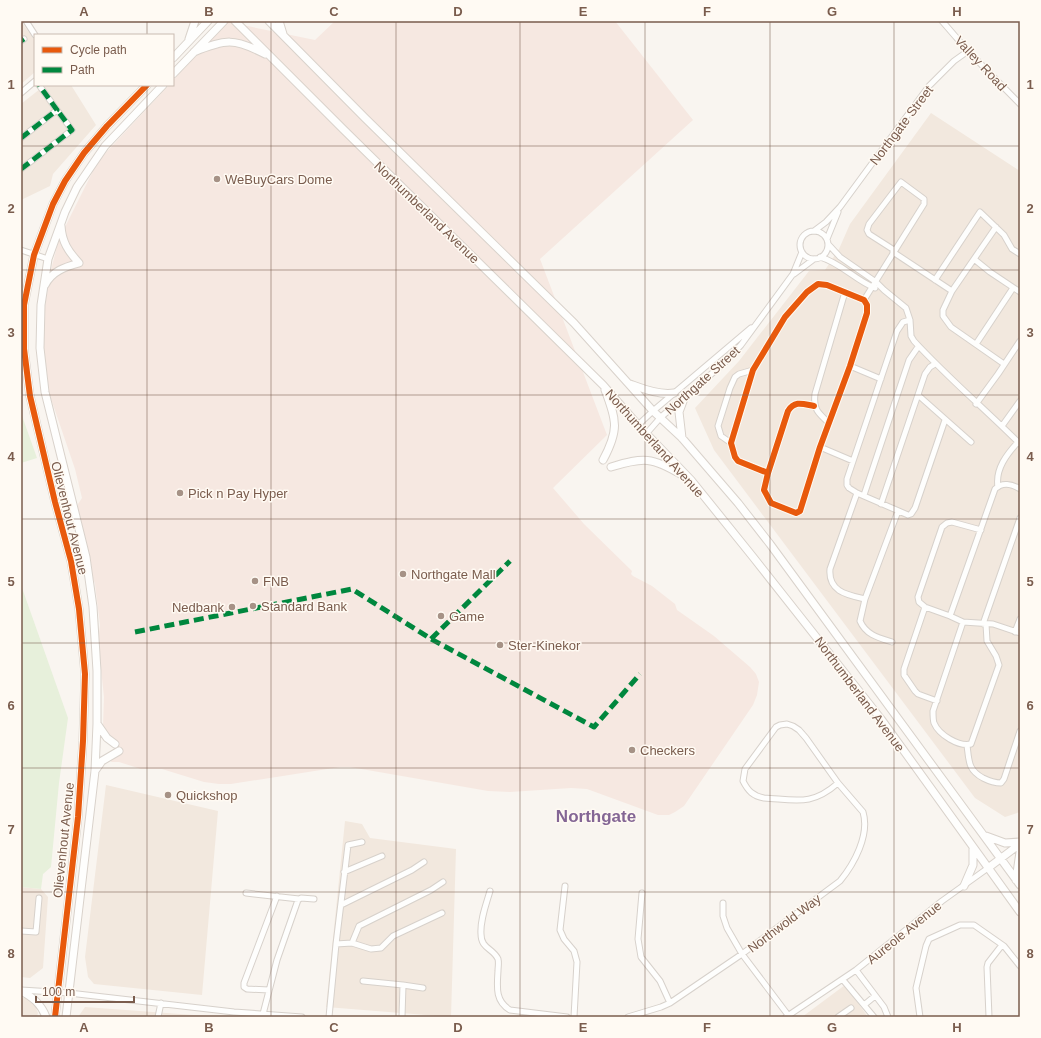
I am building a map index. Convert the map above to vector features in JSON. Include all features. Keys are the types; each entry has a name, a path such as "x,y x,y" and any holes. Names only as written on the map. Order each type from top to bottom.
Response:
{"main road":[{"path":"186,44 195,21"},
{"path":"174,57 208,21"},
{"path":"174,73 224,21"},
{"name":"Northumberland Avenue","path":"235,21 342,130 603,385 646,434 691,480 754,557 881,719 1020,912"},
{"name":"Northumberland Avenue","path":"269,21 365,118 574,323 653,411 682,438 738,503 770,544 1018,883"},
{"path":"279,21 284,36"},
{"path":"194,52 218,42 234,42 244,44 270,56"},
{"name":"Olievenhout Avenue","path":"55,1017 78,817 83,741 85,674 79,609 71,561 55,502 30,396 24,349 24,305 34,255 53,204 65,181 84,153 107,126 146,86"},
{"name":"Olievenhout Avenue","path":"66,1017 94,771 97,724 97,671 93,607 86,557 45,392 40,348 41,305 48,259 64,212 77,187 105,146 161,86"},
{"path":"44,288 54,272 79,263 65,245 62,236 61,222"},
{"path":"628,383 664,394 674,393"},
{"path":"603,385 613,411 615,424 610,446 603,460"},
{"path":"682,438 679,412 685,396"},
{"path":"610,467 631,461 655,461 691,480"},
{"path":"97,724 107,738 115,744"},
{"path":"94,771 102,761 118,751"},
{"path":"984,836 1000,842 1020,843"},
{"name":"Aureole Avenue","path":"988,868 1020,843"},
{"path":"964,886 972,865 974,848"},
{"path":"1018,883 1020,852"},
{"path":"21,990 40,1005 46,1017"}],"street":[{"path":"26,21 35,34"},
{"name":"Valley Road","path":"942,21 968,51 1020,104"},
{"name":"Northgate Street","path":"814,231 826,222 840,207 929,86 954,61 968,51"},
{"path":"21,93 34,83"},
{"path":"21,169 72,130 40,86"},
{"path":"21,138 56,110"},
{"path":"864,300 873,287 894,251 924,204 921,196 901,182 869,224 867,230 869,234 894,251 935,280 952,291"},
{"name":"Northgate Street","path":"828,242 840,207"},
{"path":"935,280 980,212 1004,235 1012,249 1020,254"},
{"path":"996,227 952,291 943,310 944,316 951,327 1004,364"},
{"path":"828,242 826,253 814,259 805,255 800,248 802,239 808,232 821,232 828,242 835,253 844,261 876,282 903,304 910,320 911,336 918,347 976,404 1019,443 1007,454 996,480 998,487"},
{"path":"21,250 48,259"},
{"name":"Northgate Street","path":"646,434 660,418 736,351 748,337 793,274 802,252"},
{"path":"820,257 840,266 873,287 884,290"},
{"name":"Northgate Street","path":"793,274 814,259"},
{"path":"974,259 1020,292"},
{"path":"840,266 844,261"},
{"path":"768,473 738,461 734,457 731,444 753,370 785,317 807,292 814,286 821,284 864,300 867,305 867,313 850,366 829,423 820,447 800,511 796,513 771,503 764,490 788,411 797,403 814,406 829,423"},
{"path":"976,344 1013,288"},
{"path":"814,406 815,394 845,292"},
{"path":"910,320 903,322 897,331 847,479 847,485 849,488 881,504 908,515 913,512 916,508 945,420"},
{"name":"Northgate Street","path":"638,425 756,324"},
{"path":"976,404 1020,341"},
{"path":"864,496 909,360 918,347"},
{"path":"881,504 927,370 935,364"},
{"path":"850,366 881,380"},
{"path":"731,444 721,436 718,426 735,377 739,374 753,370"},
{"path":"918,395 971,442"},
{"path":"1002,426 1020,401"},
{"path":"820,447 853,461"},
{"path":"950,616 995,489 1009,484 1020,489"},
{"path":"857,493 830,569 829,576 842,593 865,599"},
{"path":"892,642 871,635 860,621 865,599 898,511"},
{"path":"967,745 971,744 999,665 996,656 987,642 985,624 1020,518"},
{"path":"980,530 952,522 947,523 942,528 918,597 919,602 925,607 963,622 993,624 1018,632 1020,618"},
{"path":"925,607 904,668 904,676 918,694 937,701"},
{"path":"963,622 933,711 934,723 945,737 967,745"},
{"name":"Northwold Way","path":"628,1017 670,1003 742,954 840,881 851,865 864,831 864,818 860,807 838,783 806,738 793,726 787,724 776,727 745,769 743,781 751,793 758,797 764,798 810,800 827,793 838,783"},
{"path":"967,745 969,762 972,771 990,782 1001,783 1004,779 1020,731"},
{"path":"329,1017 348,845 362,842"},
{"path":"344,872 382,856"},
{"path":"341,905 412,870 424,862"},
{"name":"Aureole Avenue","path":"787,1016 843,980 942,901 988,868"},
{"path":"352,943 359,926 431,890 443,882"},
{"path":"565,886 560,930 564,939 574,952 577,962 574,1017"},
{"path":"490,892 482,919 481,934 484,945 498,958 499,996 501,1002 510,1010 567,1017"},
{"path":"246,893 299,899 314,899"},
{"path":"642,893 638,939 641,958 660,981 670,1003"},
{"path":"269,990 247,989 244,987 244,983 277,896"},
{"path":"21,931 36,932 39,898"},
{"path":"263,1014 279,953 299,899"},
{"path":"723,903 724,922 742,954 787,1016"},
{"path":"336,944 352,943 370,949 381,948 393,936 442,912"},
{"path":"920,1017 916,988 929,939 960,925 974,925 1002,945 1012,954 1020,966"},
{"path":"989,1017 987,967 988,963 1002,945"},
{"path":"856,970 884,1007 888,1017"},
{"path":"843,980 874,1017"},
{"path":"363,981 423,988"},
{"path":"402,1017 403,986"},
{"path":"21,990 69,993 161,1004 302,1017"},
{"path":"864,1005 875,996"},
{"path":"158,1017 161,1004"},
{"path":"838,1017 851,1008"}],"shaded area":[{"path":"21,21 34,40 34,73 21,84"},
{"path":"335,21 615,21 693,120 540,259 607,435 553,488 584,524 632,571 631,574 633,576 652,586 675,604 677,610 714,636 750,667 756,674 759,682 757,695 753,705 684,806 669,815 658,815 587,789 571,788 510,792 488,791 350,767 340,767 231,784 219,784 204,782 162,769 141,769 119,762 111,762 117,742 113,740 103,726 104,697 98,641 100,625 95,584 90,569 78,508 78,504 82,498 75,469 45,381 43,318 52,266 59,239 98,161 168,86 174,86 174,79 228,22 315,40"},
{"path":"44,86 72,86 96,125 53,174 50,186 21,200 21,104"},
{"path":"931,113 1020,171 1020,812 1005,817 975,798 714,450 695,408 739,361 809,271 825,270 839,249 850,224"},
{"path":"106,785 218,811 202,995 94,984 88,977 85,957"},
{"path":"345,821 362,824 370,838 456,849 451,1017 326,1007"},
{"path":"21,887 41,889 48,897 43,968 30,978 21,977"},
{"path":"845,985 868,1017 802,1017"},
{"path":"21,998 26,998 35,1006 38,1013 37,1017 21,1017"},
{"path":"85,1007 221,1017 78,1017"}],"green space":[{"path":"21,413 37,458 21,463"},
{"path":"21,585 68,718 59,783 51,867 43,874 41,889 21,887"}],"marked path":[{"path":"21,138 57,110 40,86"},
{"path":"21,169 72,130 57,110"},
{"path":"431,639 510,561"},
{"path":"135,632 352,589 431,639 594,727 640,674"}],"cycle path":[{"path":"55,1017 78,817 83,741 85,674 79,609 71,561 55,502 30,396 24,349 24,305 34,255 53,204 65,181 84,153 107,126 146,86"},
{"path":"768,473 738,461 735,457 731,443 753,370 785,317 807,292 818,284 827,285 864,300 867,305 867,313 850,366 820,447 800,511 796,513 771,503 764,490 788,411 793,405 796,404 814,406"}],"place":[{"name":"WeBuyCars Dome","path":"217,179"},
{"name":"Pick n Pay Hyper","path":"180,493"},
{"name":"Northgate Mall","path":"403,574"},
{"name":"FNB","path":"255,581"},
{"name":"Standard Bank","path":"253,606"},
{"name":"Nedbank","path":"232,607"},
{"name":"Game","path":"441,616"},
{"name":"Ster-Kinekor","path":"500,645"},
{"name":"Checkers","path":"632,750"},
{"name":"Quickshop","path":"168,795"}],"district":[{"name":"Northgate","path":"596,816"}]}
